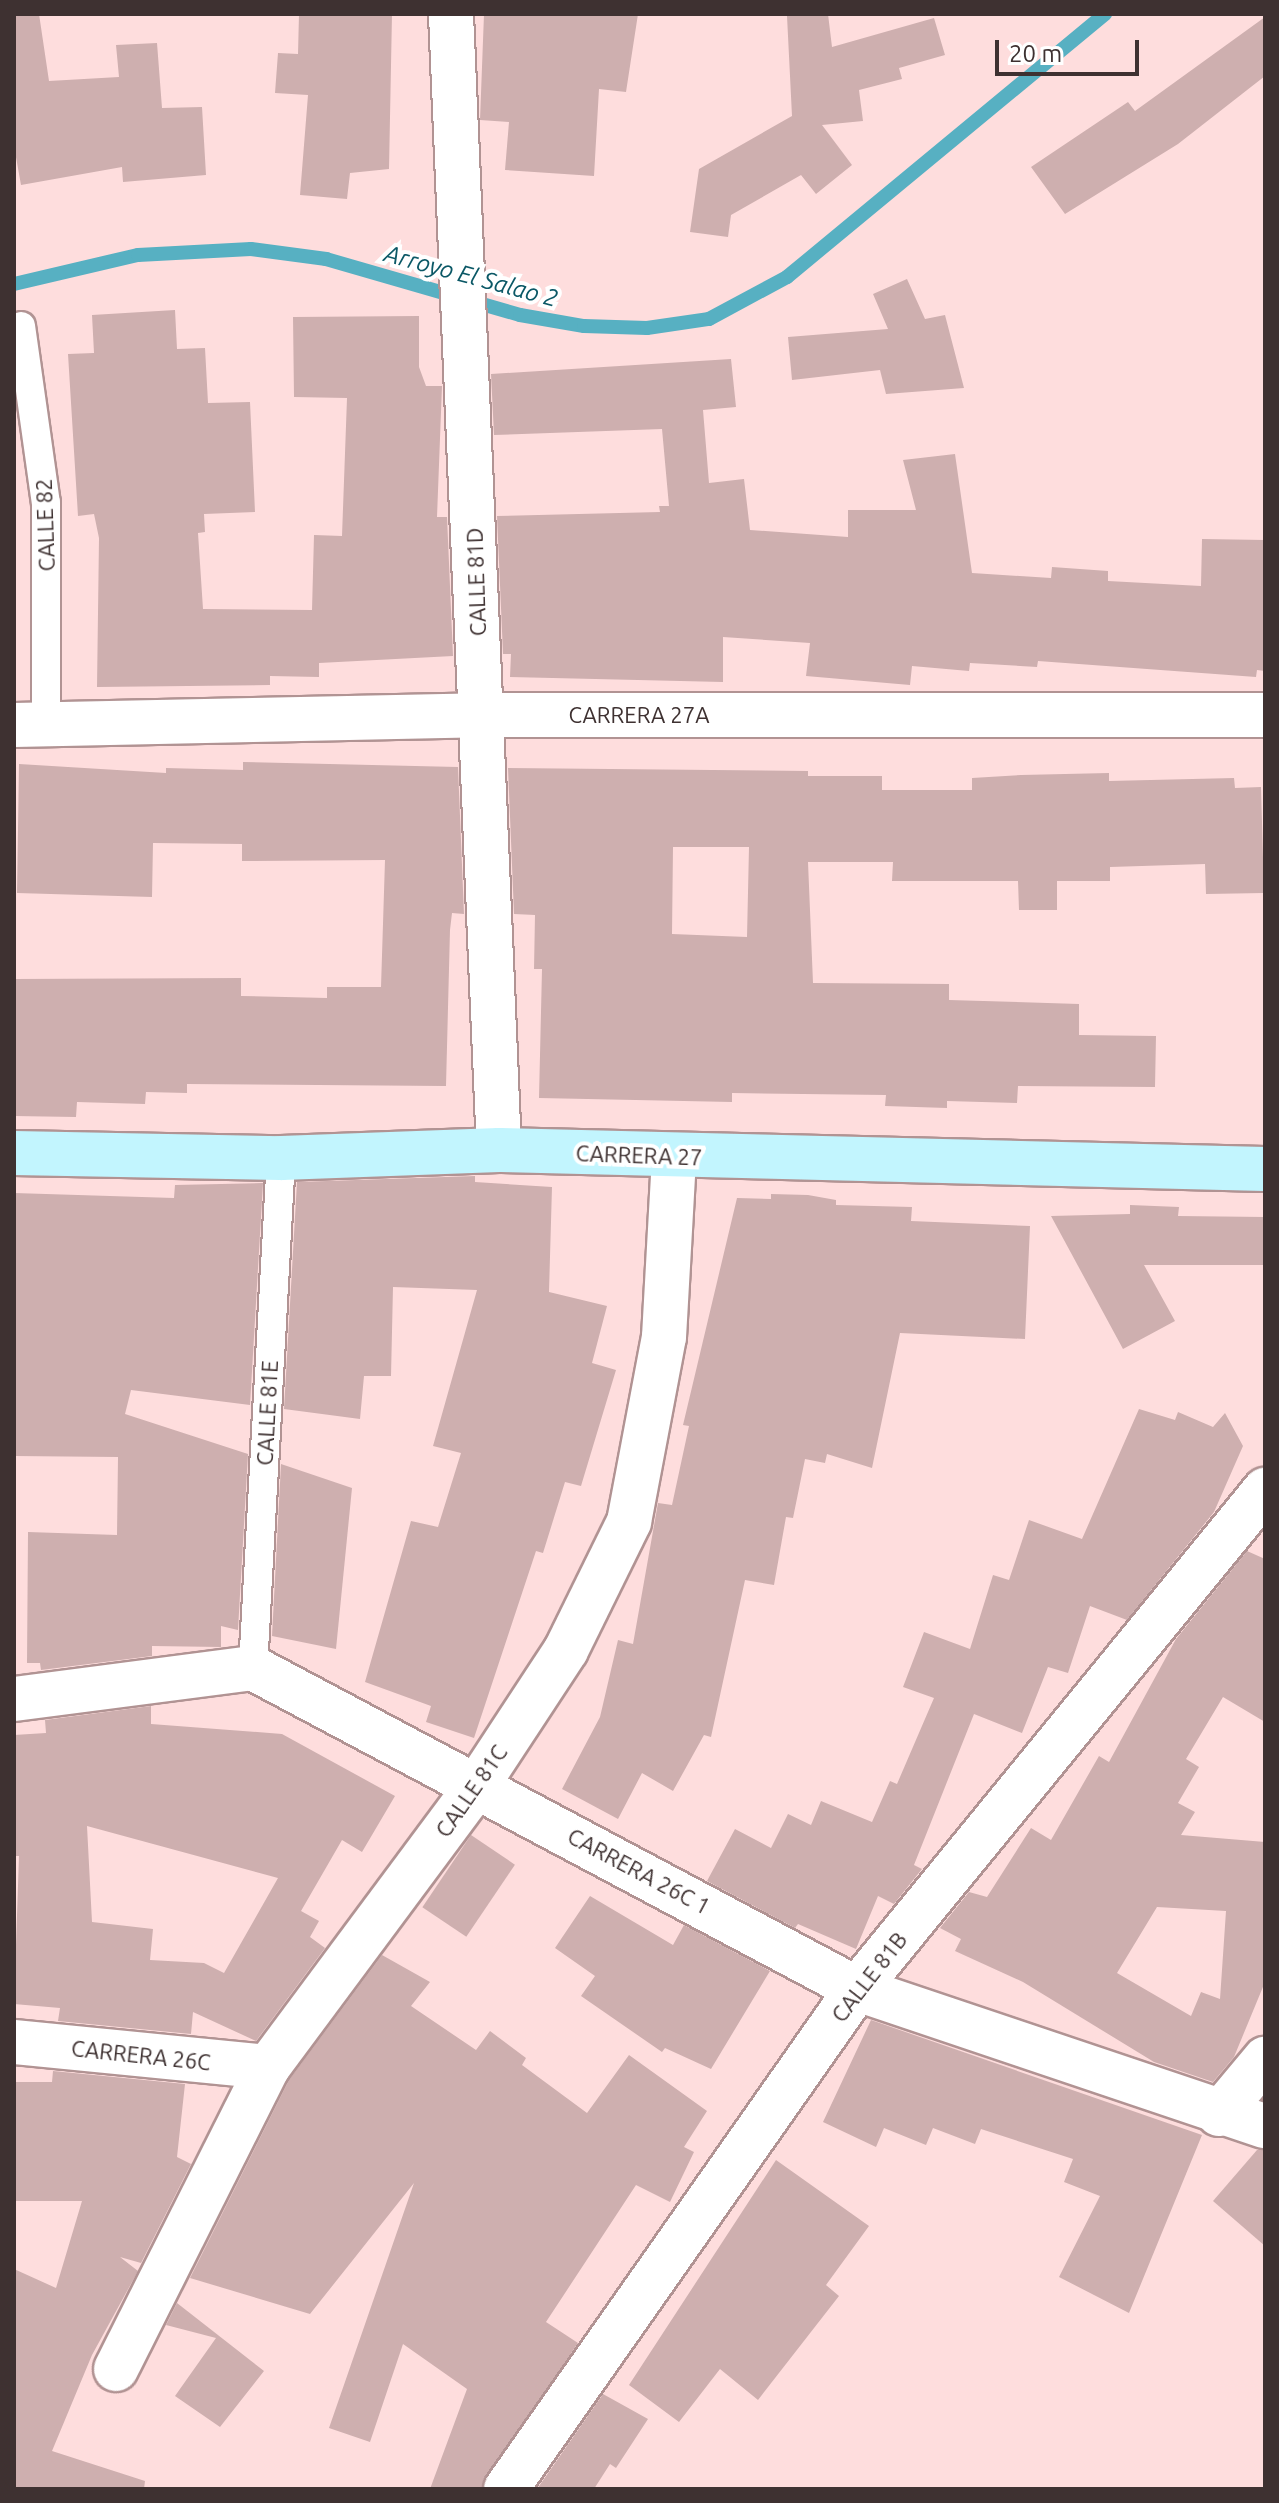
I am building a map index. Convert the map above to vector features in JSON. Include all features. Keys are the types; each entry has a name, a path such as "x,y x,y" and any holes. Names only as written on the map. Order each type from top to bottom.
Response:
{"street":[{"name":"CALLE 81D","path":"451,14 468,322 480,715 499,1150"},
{"name":"CARRERA 27A","path":"30,725 480,715 1265,715"},
{"name":"CARRERA 27","path":"14,1153 281,1158 499,1150 674,1157 1265,1169"},
{"name":"CALLE 81C","path":"116,2369 268,2067 478,1784 566,1650 629,1522 664,1337 674,1157"},
{"name":"CALLE 81B","path":"506,2489 857,1989 1265,1490"},
{"name":"CARRERA 26C 1","path":"253,1668 478,1784 857,1989 1219,2114 1265,2126"},
{"path":"14,1699 253,1668"},
{"name":"CARRERA 26C","path":"14,2042 268,2067"},
{"path":"1219,2114 1265,2059"}],"lane":[{"name":"CALLE 82","path":"21,326 46,503 30,725"},
{"name":"CALLE 81E","path":"253,1668 281,1158"}],"building":[{"path":"14,14 39,14 49,81 119,77 116,45 157,43 162,108 202,107 206,175 123,182 122,167 21,185 14,146"},
{"path":"299,14 392,14 389,169 350,173 347,199 300,195 308,95 275,93 278,53 298,54"},
{"path":"484,14 638,14 626,92 599,89 594,176 505,170 509,122 480,120"},
{"path":"828,14 832,47 934,18 945,55 899,68 902,79 859,90 863,121 822,125 852,165 816,194 801,175 731,215 728,237 690,232 699,169 792,116 787,16"},
{"path":"1265,17 1265,76 1178,144 1065,214 1031,167 1128,102 1135,111"},
{"path":"907,279 925,319 945,315 964,388 886,394 880,370 792,380 788,337 888,329 873,294"},
{"path":"175,310 177,349 205,348 208,403 250,402 255,512 204,514 205,532 198,533 203,609 312,610 314,535 342,536 347,398 294,397 293,317 419,316 419,367 426,386 442,386 437,517 447,517 453,656 319,663 319,677 270,676 270,685 97,687 99,538 94,514 78,516 68,354 94,353 92,315"},
{"path":"731,359 736,407 703,410 709,483 744,479 750,530 848,537 848,510 916,510 903,460 955,454 972,573 1051,578 1052,567 1108,571 1108,581 1201,586 1202,539 1265,540 1265,671 1257,670 1256,677 1038,661 1037,667 970,663 969,671 912,666 910,685 806,676 810,643 723,637 723,682 510,677 511,654 503,654 497,516 660,512 659,506 669,506 662,429 494,435 491,374"},
{"path":"243,762 458,767 464,914 452,913 450,930 446,1086 187,1084 187,1093 146,1092 145,1104 77,1102 76,1117 14,1116 14,979 241,978 241,996 327,998 327,987 381,987 385,860 242,861 242,844 153,843 152,897 17,893 19,764 166,773 166,768 243,770"},
{"path":"508,768 808,771 808,776 882,776 882,790 972,790 972,778 1109,773 1109,781 1234,778 1235,788 1261,787 1264,893 1206,894 1205,864 1110,867 1110,881 1057,881 1057,910 1019,910 1018,881 892,881 893,862 808,862 813,983 949,984 949,1000 1079,1004 1079,1035 1156,1036 1155,1087 1018,1086 1017,1103 947,1101 947,1108 885,1106 886,1095 732,1093 732,1102 539,1098 542,969 534,969 535,915 514,914","holes":["673,847 749,847 747,937 672,934"]},
{"path":"475,1176 475,1182 552,1187 549,1292 607,1306 592,1363 616,1370 581,1486 565,1482 543,1553 536,1551 474,1738 426,1722 431,1706 365,1682 411,1521 438,1527 461,1453 433,1446 477,1290 393,1287 391,1376 364,1376 360,1419 284,1409 297,1182"},
{"path":"263,1183 250,1405 131,1390 125,1414 248,1454 238,1630 221,1626 221,1647 152,1646 152,1656 41,1670 40,1663 27,1663 28,1532 117,1535 118,1457 14,1456 14,1193 174,1198 175,1185"},
{"path":"771,1194 808,1195 836,1200 836,1205 912,1207 911,1221 1030,1226 1025,1339 900,1333 872,1468 827,1454 825,1463 805,1459 793,1518 786,1517 774,1585 745,1580 711,1737 704,1735 673,1791 642,1773 618,1819 562,1789 600,1717 618,1640 633,1644 658,1503 672,1505 689,1426 683,1425 737,1198 771,1199"},
{"path":"1130,1205 1179,1207 1178,1216 1265,1217 1265,1265 1144,1265 1175,1321 1123,1349 1051,1216 1130,1214"},
{"path":"1139,1409 1175,1420 1178,1412 1213,1427 1225,1413 1243,1446 1214,1512 1127,1620 1090,1606 1068,1673 1048,1667 1022,1733 974,1714 914,1865 922,1869 894,1904 878,1896 856,1949 798,1924 795,1928 707,1881 735,1829 771,1848 788,1814 811,1825 821,1801 872,1822 890,1781 897,1784 934,1698 903,1687 924,1632 970,1649 993,1575 1009,1580 1029,1520 1082,1539"},
{"path":"281,1464 352,1488 336,1649 272,1636"},
{"path":"1247,1551 1265,1559 1265,1722 1223,1697 1186,1759 1199,1767 1178,1803 1195,1812 1181,1835 1265,1842 1265,1982 1234,2057 1213,2082 1154,2062 1023,1982 955,1951 961,1939 940,1928 969,1892 987,1897 1031,1828 1051,1840 1099,1756 1109,1762 1176,1639","holes":["1157,1907 1226,1911 1220,1999 1201,1992 1191,2016 1117,1973"]},
{"path":"151,1706 151,1724 282,1734 395,1796 362,1852 342,1840 301,1911 319,1921 310,1937 325,1948 256,2041 193,2012 191,2034 58,2021 60,2008 14,2004 19,1856 14,1856 14,1735 46,1733 45,1720","holes":["87,1826 278,1878 224,1973 204,1963 150,1960 153,1929 92,1922"]},
{"path":"471,1835 515,1865 466,1937 422,1907"},
{"path":"590,1896 673,1945 684,1925 770,1971 711,2069 665,2048 662,2052 581,1996 595,1976 555,1948"},
{"path":"382,1955 430,1982 411,2006 476,2050 490,2031 526,2058 522,2065 587,2113 629,2055 707,2111 684,2147 694,2152 670,2202 636,2185 546,2322 578,2343 481,2489 430,2489 467,2389 403,2344 370,2442 329,2428 414,2183 310,2314 190,2278 289,2080"},
{"path":"871,2020 1202,2135 1129,2313 1059,2277 1100,2196 1064,2182 1073,2159 981,2129 975,2144 933,2128 926,2145 884,2128 876,2147 823,2122"},
{"path":"53,2071 185,2084 177,2157 191,2164 141,2263 120,2257 138,2271 92,2355 52,2451 145,2481 144,2489 14,2489 14,2269 56,2288 82,2201 14,2201 14,2082 52,2082"},
{"path":"1257,2150 1265,2150 1265,2246 1213,2201"},
{"path":"776,2160 869,2226 826,2285 839,2296 758,2400 720,2369 679,2422 629,2385"},
{"path":"177,2303 264,2371 220,2427 175,2396 216,2338 166,2325"},
{"path":"603,2394 648,2419 616,2468 610,2464 594,2489 537,2489"}],"waterway":[{"name":"Arroyo El Salao 2","path":"14,284 138,255 251,249 326,259 520,315 584,326 647,328 709,319 787,277 1105,14"}]}
